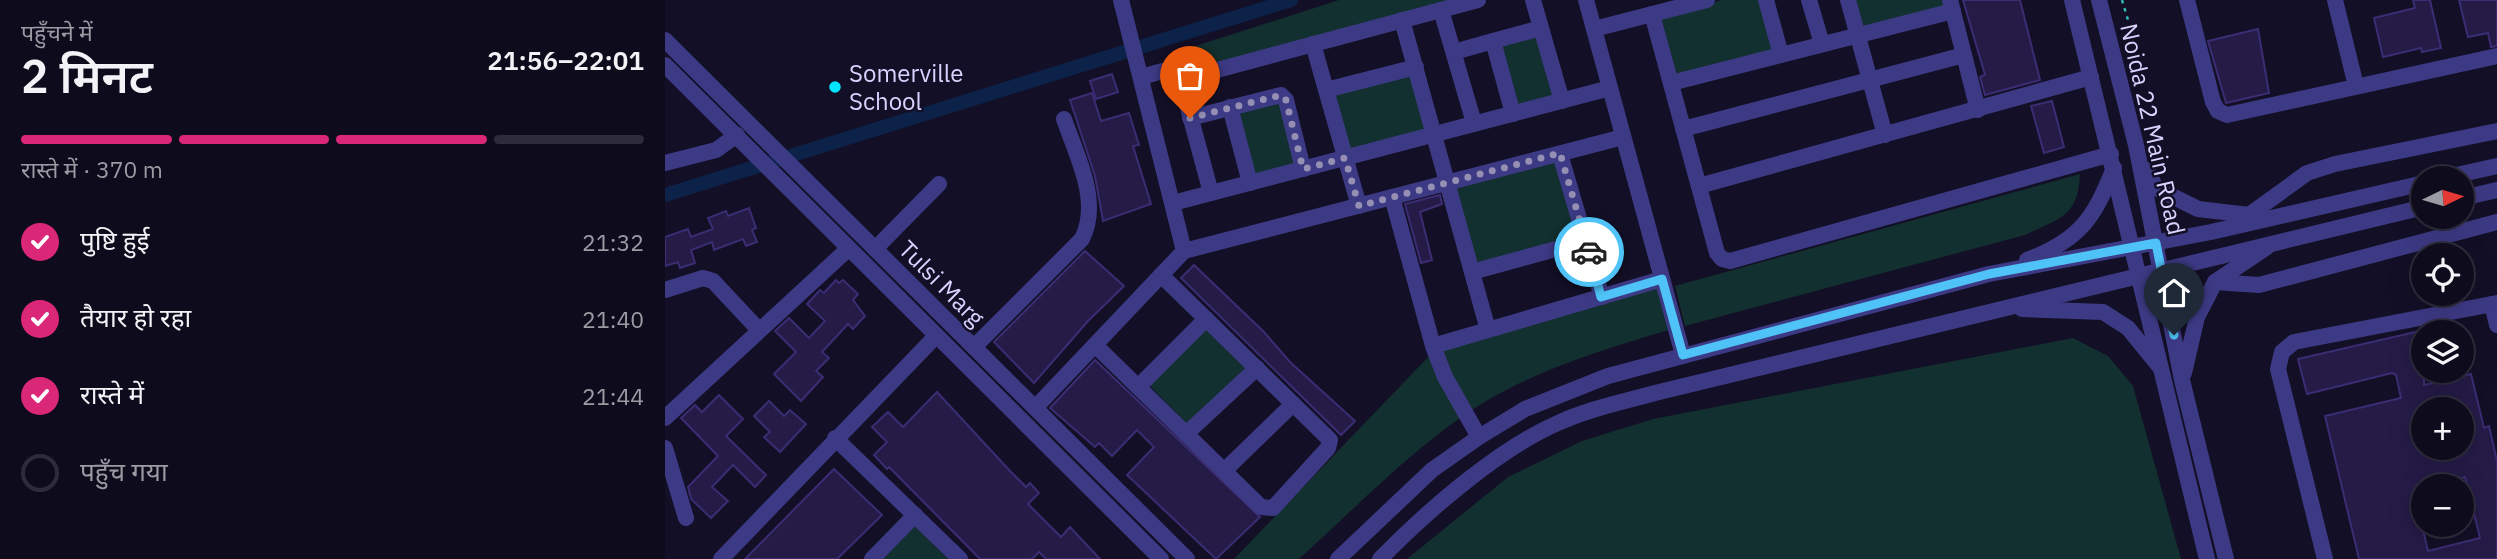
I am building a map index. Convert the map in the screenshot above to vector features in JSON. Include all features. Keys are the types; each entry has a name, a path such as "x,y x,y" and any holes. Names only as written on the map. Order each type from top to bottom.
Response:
{"street":[{"path":"1122,0 1185,251"},
{"path":"1180,79 1478,0"},
{"path":"1533,0 1562,100"},
{"path":"1586,0 1683,355"},
{"path":"1594,29 1707,0"},
{"path":"1766,0 1781,55"},
{"path":"1809,0 1822,44"},
{"path":"1849,0 1885,135"},
{"name":"Noida 22 Main Road","path":"2072,0 2207,559"},
{"name":"Noida 22 Main Road","path":"2099,0 2136,145 2182,380 2226,559"},
{"path":"2187,0 2213,102 2218,111 2241,114 2497,56"},
{"path":"2335,0 2356,86"},
{"path":"1671,83 1858,35 1952,5 1978,110"},
{"path":"1441,10 1474,124"},
{"path":"1652,14 1717,253 1722,259 1730,261 2113,161"},
{"path":"1402,20 1488,330"},
{"path":"1454,52 1541,28"},
{"name":"Tulsi Marg","path":"665,40 1187,559"},
{"path":"1493,41 1513,114"},
{"path":"1313,44 1359,206"},
{"path":"1683,129 1964,55"},
{"name":"Tulsi Marg","path":"665,65 1161,559"},
{"path":"1139,69 1177,67 1211,193"},
{"path":"1326,90 1416,67"},
{"path":"1699,186 2091,77"},
{"path":"1173,203 1610,88"},
{"path":"1190,118 1281,95 1286,100 1303,169"},
{"path":"1230,107 1250,183"},
{"path":"974,347 1082,239 1090,224 1089,194 1065,119"},
{"path":"2249,215 2307,173 2335,164 2497,131"},
{"path":"1035,408 1185,251 1623,137"},
{"path":"665,163 716,150 740,139"},
{"path":"2136,145 2156,188 2198,209 2273,218"},
{"path":"1560,153 1601,297"},
{"path":"1989,274 2050,251 2073,238 2091,218 2113,161"},
{"path":"2475,171 2497,166"},
{"path":"875,249 939,184"},
{"path":"1338,559 1432,470 1525,409 1561,393 1683,355 1989,274 2156,243 2411,186"},
{"path":"2475,195 2497,190"},
{"path":"1392,197 1433,346 1450,386 1479,437"},
{"path":"1380,559 1404,534 1518,443 1559,422 1655,393 2411,210"},
{"path":"2214,282 2259,285 2497,222"},
{"path":"1472,272 1585,241"},
{"path":"2182,380 2197,317 2214,282 2275,242"},
{"path":"665,418 848,249"},
{"path":"1095,345 1261,507 1273,508 1328,448 1330,440 1161,275"},
{"path":"665,290 703,278 713,281 759,330"},
{"path":"1433,346 1662,279"},
{"path":"2325,559 2278,369 2282,352 2294,342 2495,304 2497,325"},
{"path":"1996,309 2073,309 2103,312 2127,328 2163,371"},
{"path":"1138,387 1206,319"},
{"path":"721,559 936,336"},
{"path":"1187,434 1257,368"},
{"path":"1224,470 1293,404"},
{"path":"835,438 960,559"},
{"path":"665,448 686,518"},
{"path":"872,559 915,515"}],"green space":[{"path":"1339,0 1462,0 1183,74 1177,52"},
{"path":"1722,0 1762,0 1775,51 1677,77 1661,17"},
{"path":"1855,0 1944,0 1946,8 1863,30"},
{"path":"1540,31 1558,99 1514,111 1496,43"},
{"path":"1414,70 1431,131 1347,155 1330,93"},
{"path":"1280,97 1299,167 1252,179 1234,110"},
{"path":"1558,158 1580,239 1477,267 1455,186"},
{"path":"2080,174 2071,208 2057,220 2025,235 1685,326 1675,286"},
{"path":"1658,288 1669,330 1553,369 1486,401 1412,455 1299,559 1234,559 1433,352"},
{"path":"1207,325 1248,367 1189,426 1148,384"},
{"path":"2073,338 2108,356 2133,386 2181,559 1407,559 1508,477 1582,441 1653,419"},
{"path":"915,526 948,559 883,559"}],"building":[{"path":"1963,0 2020,0 2040,80 1985,95 1980,77 1985,75"},
{"path":"2413,0 2430,0 2441,48 2422,52 2421,48 2383,57 2374,18 2415,8"},
{"path":"2459,0 2497,0 2497,46 2491,47 2488,33 2468,37"},
{"path":"2258,29 2269,93 2226,103 2208,41"},
{"path":"1112,74 1118,92 1096,99 1090,81"},
{"path":"1092,93 1101,121 1129,113 1139,145 1133,146 1151,204 1103,221 1095,176 1070,100"},
{"path":"2052,101 2064,147 2044,153 2031,106"},
{"path":"1440,195 1442,204 1420,212 1432,260 1421,263 1405,204"},
{"path":"749,208 756,228 752,230 757,242 746,246 743,239 714,250 712,242 691,250 695,263 680,268 678,262 665,266 665,237 688,229 691,237 713,229 708,218 726,211 728,216"},
{"path":"1085,251 1124,286 1088,321 1034,383 994,342"},
{"path":"1194,265 1264,332 1290,362 1355,421 1341,435 1181,278"},
{"path":"836,280 839,283 843,280 858,294 853,300 865,316 853,329 848,324 822,352 829,358 816,371 823,377 801,401 774,374 796,352 775,331 789,318 809,338 825,321 807,304 820,290 824,293"},
{"path":"2411,333 2411,383 2473,383 2484,428 2489,426 2497,461 2497,559 2359,559 2325,416 2401,398 2396,375 2392,373 2307,394 2298,359"},
{"path":"1095,360 1260,517 1216,559 1127,475 1154,447 1137,430 1112,456 1099,443 1095,447 1050,408"},
{"path":"937,392 1026,487 1030,483 1039,493 1028,504 1061,537 1070,527 1100,559 1046,559 1039,552 1032,559 980,559 889,467 887,469 874,455 887,442 872,427 888,412 903,427"},
{"path":"719,395 743,419 726,436 766,475 755,487 733,465 712,487 728,501 711,518 691,499 688,487 718,456 681,418 695,405 702,412"},
{"path":"769,401 784,416 790,410 806,424 780,452 764,437 770,432 754,416"},
{"path":"834,469 882,515 837,559 745,559"}],"waterway":[{"path":"665,195 1291,0"}],"way so far":[{"path":"1190,118 1281,95 1286,100 1303,169 1345,158 1359,206 1560,153 1589,252"}],"place":[{"name":"Somerville School","path":"835,87"}],"route":[{"path":"1589,252 1601,297 1662,279 1683,355 1989,274 2156,243 2174,335"}]}
